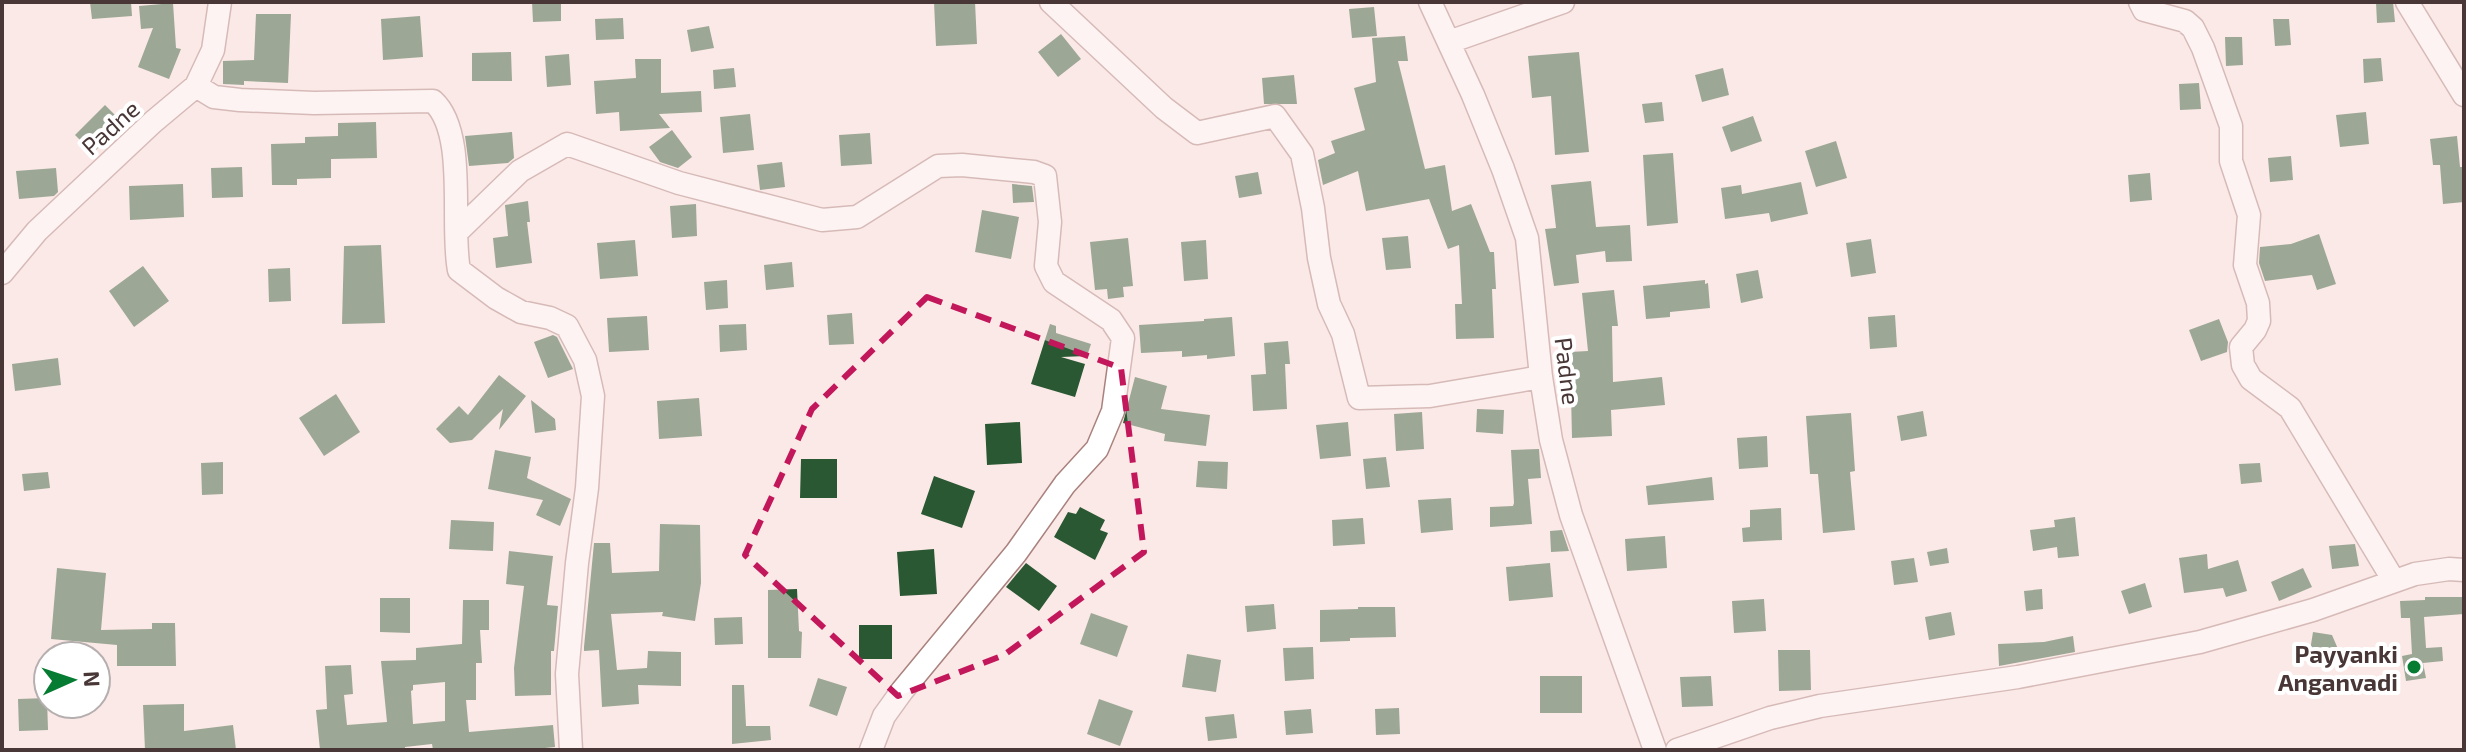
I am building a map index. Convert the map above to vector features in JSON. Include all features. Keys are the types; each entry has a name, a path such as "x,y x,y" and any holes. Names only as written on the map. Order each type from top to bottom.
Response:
{"street":[{"name":"Padne","path":"2,273 37,231 196,86 213,50 220,2"},
{"path":"1051,2 1164,108 1197,133 1275,116 1302,154 1329,304 1343,334 1359,398 1430,396 1541,377"},
{"name":"Padne","path":"1430,2 1503,169 1527,238 1541,377 1551,440 1571,515 1655,750"},
{"path":"1449,42 1563,2"},
{"path":"2140,2 2144,10 2185,21 2193,28 2231,126 2231,161 2249,215 2245,265 2258,312 2255,330 2241,347 2243,365 2251,379 2290,408 2394,581"},
{"path":"2407,2 2464,95"},
{"path":"196,86 214,97 240,100 314,103 433,101 442,109 452,132 459,270 496,298 521,312 550,318 567,326 585,360 593,396 587,488 567,674 571,750"},
{"path":"458,231 520,171 567,144 679,183 822,220 857,217 938,166 962,165 1034,172 1045,176 1050,222 1046,266 1054,282 1111,320 1123,338 1113,411 1097,449 1065,484 1016,553 884,716 871,750"},
{"path":"1677,750 1770,718 1820,706 2018,677 2200,642 2313,610 2427,571 2464,570"}],"highlighted area":[{"path":"927,297 1121,368 1144,552 1004,655 898,696 745,555 812,409"}],"building":[{"path":"90,2 131,2 132,16 92,19"},
{"path":"532,2 561,2 561,21 533,22"},
{"path":"934,2 975,2 977,44 936,46"},
{"path":"2376,2 2393,2 2395,22 2377,23"},
{"path":"173,3 176,48 181,49 169,79 138,67 153,28 141,29 139,6"},
{"path":"1374,7 1377,36 1352,38 1349,9"},
{"path":"256,14 291,14 288,83 244,81 244,85 223,84 223,61 254,60"},
{"path":"420,16 423,57 383,60 381,19"},
{"path":"623,18 624,39 596,40 595,19"},
{"path":"2273,19 2289,19 2291,45 2275,46"},
{"path":"709,26 714,48 691,52 687,30"},
{"path":"1061,34 1081,59 1058,77 1038,52"},
{"path":"1405,36 1408,61 1398,61 1425,169 1445,165 1452,211 1471,204 1490,252 1494,252 1494,338 1456,339 1455,304 1462,304 1459,245 1448,249 1429,199 1366,211 1358,171 1323,185 1318,160 1335,153 1331,141 1365,130 1354,88 1376,82 1372,38"},
{"path":"2225,37 2242,37 2243,65 2226,66"},
{"path":"511,52 512,81 472,81 472,53"},
{"path":"1579,52 1589,152 1555,155 1551,96 1532,98 1528,56"},
{"path":"569,54 571,85 547,87 545,56"},
{"path":"2381,58 2383,81 2364,83 2363,59"},
{"path":"635,59 661,59 661,93 701,91 702,112 659,114 670,128 620,131 619,112 596,114 594,81 636,78"},
{"path":"734,68 736,87 714,89 713,70"},
{"path":"1723,68 1729,95 1702,102 1695,75"},
{"path":"1294,75 1297,104 1264,104 1262,78"},
{"path":"2199,83 2201,109 2180,110 2179,84"},
{"path":"1662,102 1664,121 1645,123 1642,104"},
{"path":"105,105 123,123 93,153 75,135"},
{"path":"2366,112 2369,144 2340,147 2336,115"},
{"path":"750,114 754,150 723,153 720,117"},
{"path":"1753,116 1762,141 1731,152 1722,127"},
{"path":"376,122 377,158 331,159 331,178 297,179 297,185 272,185 271,144 305,143 305,137 338,136 338,123"},
{"path":"672,130 692,157 678,168 660,162 649,147"},
{"path":"512,132 514,158 508,163 469,166 465,136"},
{"path":"870,133 872,164 841,166 839,135"},
{"path":"2457,136 2460,167 2464,167 2464,202 2443,204 2440,165 2433,165 2430,139"},
{"path":"1836,141 1847,178 1816,187 1805,151"},
{"path":"1673,153 1678,223 1647,226 1643,155"},
{"path":"2291,156 2293,180 2270,182 2268,158"},
{"path":"782,162 785,187 760,190 757,165"},
{"path":"242,167 243,197 212,198 211,168"},
{"path":"56,168 58,192 54,196 19,199 16,171"},
{"path":"1258,172 1262,194 1239,198 1235,176"},
{"path":"2150,173 2152,200 2130,202 2128,175"},
{"path":"1591,181 1596,227 1630,225 1632,261 1606,262 1605,251 1576,255 1579,283 1554,286 1545,229 1556,228 1551,185"},
{"path":"1801,182 1808,214 1771,222 1769,213 1725,219 1721,188 1741,185 1742,194"},
{"path":"183,184 184,217 130,220 129,186"},
{"path":"1012,184 1032,186 1034,202 1013,203"},
{"path":"528,201 532,263 496,268 493,238 508,236 505,205"},
{"path":"696,204 697,236 672,238 670,206"},
{"path":"982,210 1019,217 1011,259 975,252"},
{"path":"2319,234 2336,284 2317,290 2312,275 2265,281 2259,263 2260,247 2291,244"},
{"path":"1408,236 1411,268 1386,270 1382,238"},
{"path":"1128,238 1133,286 1123,287 1124,297 1108,299 1107,289 1095,290 1090,242"},
{"path":"1871,239 1876,273 1851,277 1846,243"},
{"path":"635,240 638,276 600,279 597,243"},
{"path":"1206,240 1208,279 1184,281 1181,242"},
{"path":"381,245 385,323 342,324 344,246"},
{"path":"792,262 794,287 766,290 764,265"},
{"path":"143,266 169,301 134,327 109,291"},
{"path":"290,268 291,301 269,302 268,269"},
{"path":"1758,270 1763,298 1741,303 1736,274"},
{"path":"727,280 728,308 706,310 704,282"},
{"path":"1705,280 1705,284 1708,283 1710,308 1670,312 1670,317 1646,319 1643,286"},
{"path":"1614,290 1618,326 1612,326 1613,382 1662,377 1665,405 1611,410 1612,436 1572,438 1570,352 1588,351 1582,293"},
{"path":"852,313 854,344 829,345 827,315"},
{"path":"1895,315 1897,347 1870,349 1868,317"},
{"path":"647,316 649,350 609,352 607,318"},
{"path":"1232,317 1235,356 1207,359 1207,355 1182,357 1182,351 1141,353 1139,325"},
{"path":"2219,319 2228,342 2227,352 2201,361 2189,330"},
{"path":"746,324 747,350 720,352 719,325"},
{"path":"1050,324 1056,326 1056,333 1091,344 1087,356 1061,357 1085,364 1075,397 1031,384"},
{"path":"553,335 557,337 573,369 548,378 534,342"},
{"path":"1288,341 1290,364 1285,364 1287,409 1253,411 1251,375 1266,374 1264,343"},
{"path":"58,358 61,385 15,391 12,364"},
{"path":"499,375 526,396 499,430 503,409 472,440 450,443 436,429 459,406 468,415"},
{"path":"1135,377 1167,386 1161,409 1210,415 1206,446 1164,441 1165,434 1123,423"},
{"path":"336,394 360,432 324,456 299,418"},
{"path":"699,398 702,436 659,439 657,401"},
{"path":"531,400 555,419 556,430 535,433"},
{"path":"1477,409 1504,410 1503,434 1476,432"},
{"path":"1923,411 1927,436 1901,441 1897,416"},
{"path":"1422,412 1424,449 1396,451 1394,414"},
{"path":"1851,413 1855,471 1850,472 1855,530 1823,533 1818,474 1810,474 1806,416"},
{"path":"1020,422 1022,463 987,465 985,424"},
{"path":"1348,422 1351,456 1320,459 1316,425"},
{"path":"1767,436 1768,467 1739,469 1737,438"},
{"path":"1539,449 1541,478 1528,479 1532,524 1490,527 1490,507 1513,506 1514,503 1511,450"},
{"path":"495,450 531,457 527,478 571,499 560,526 536,515 543,500 488,489"},
{"path":"1386,457 1390,487 1366,489 1363,459"},
{"path":"801,459 837,459 837,498 800,498"},
{"path":"1198,461 1228,462 1227,489 1196,487"},
{"path":"223,462 223,494 202,495 201,463"},
{"path":"2260,463 2262,482 2241,484 2239,464"},
{"path":"48,472 50,488 24,491 22,474"},
{"path":"934,476 975,491 962,528 921,514"},
{"path":"1712,477 1714,500 1648,505 1646,486"},
{"path":"1451,498 1453,530 1421,533 1418,500"},
{"path":"1080,507 1105,520 1100,530 1108,533 1095,560 1054,537 1068,512 1076,514"},
{"path":"1781,508 1782,540 1743,542 1742,528 1750,527 1750,510"},
{"path":"2075,517 2079,556 2058,558 2057,547 2033,551 2030,530 2055,527 2054,520"},
{"path":"1363,518 1365,544 1333,546 1332,520"},
{"path":"451,520 494,522 493,551 449,549"},
{"path":"660,524 700,525 701,583 695,621 662,616 663,612 611,614 617,670 647,668 648,651 681,652 681,686 638,685 639,704 602,707 599,650 584,651 594,543 610,543 612,573 659,571"},
{"path":"1562,530 1569,551 1551,552 1550,531"},
{"path":"1665,536 1667,568 1627,571 1625,539"},
{"path":"2355,544 2359,566 2332,569 2329,546"},
{"path":"1947,548 1949,563 1930,566 1927,552"},
{"path":"934,549 937,594 900,596 897,552"},
{"path":"509,551 553,556 547,605 558,606 554,651 551,651 551,695 515,696 514,668 524,586 506,584"},
{"path":"2207,554 2208,569 2238,560 2247,591 2226,597 2223,588 2184,593 2179,558"},
{"path":"1914,558 1918,582 1894,585 1891,561"},
{"path":"1026,563 1057,586 1039,611 1006,587"},
{"path":"1550,563 1553,597 1509,601 1506,567"},
{"path":"57,568 106,573 101,630 152,629 152,623 175,623 176,666 117,666 117,645 112,645 112,640 51,639"},
{"path":"2303,568 2312,587 2279,601 2271,582"},
{"path":"2145,583 2152,607 2129,614 2121,591"},
{"path":"797,589 799,631 802,632 801,658 768,658 768,590"},
{"path":"2042,589 2043,609 2026,611 2024,591"},
{"path":"2425,597 2464,597 2464,614 2424,617 2426,648 2442,647 2443,661 2423,663 2426,678 2406,681 2402,656 2412,654 2410,618 2401,618 2400,601 2425,600"},
{"path":"380,598 410,598 410,633 380,632"},
{"path":"1764,599 1766,631 1734,633 1732,601"},
{"path":"463,600 489,600 489,630 480,630 482,663 476,663 476,700 466,700 469,732 553,725 555,747 433,750 432,744 405,747 405,750 320,750 316,710 327,709 325,666 351,665 353,694 344,695 347,725 387,722 381,661 416,660 416,648 462,644","holes":["445,682 445,721 413,724 413,685"]},
{"path":"1274,604 1276,629 1247,632 1245,606"},
{"path":"1395,607 1396,637 1320,642 1320,610"},
{"path":"1951,612 1955,635 1929,640 1925,617"},
{"path":"1091,613 1128,626 1117,657 1080,644"},
{"path":"742,617 743,644 715,645 714,618"},
{"path":"859,625 892,625 892,659 859,659"},
{"path":"2313,632 2332,635 2344,663 2309,657"},
{"path":"2073,636 2075,652 1999,666 1998,644 2044,642"},
{"path":"1313,647 1314,679 1285,681 1283,648"},
{"path":"1778,650 1810,650 1811,690 1779,691"},
{"path":"1187,654 1221,660 1216,692 1182,687"},
{"path":"1540,676 1582,676 1582,713 1540,713"},
{"path":"1711,676 1713,706 1682,707 1680,677"},
{"path":"818,678 847,687 837,716 809,706"},
{"path":"732,685 744,685 746,726 770,726 771,740 732,744"},
{"path":"18,699 32,699 32,720 48,720 48,730 19,731"},
{"path":"1099,699 1133,711 1120,746 1087,734"},
{"path":"184,704 184,731 233,725 236,750 145,750 143,705"},
{"path":"1399,708 1400,734 1376,735 1375,709"},
{"path":"1311,709 1313,733 1286,735 1284,711"},
{"path":"1234,714 1237,738 1208,741 1205,717"}],"place":[{"name":"Payyanki Anganvadi","path":"2414,667"}]}
